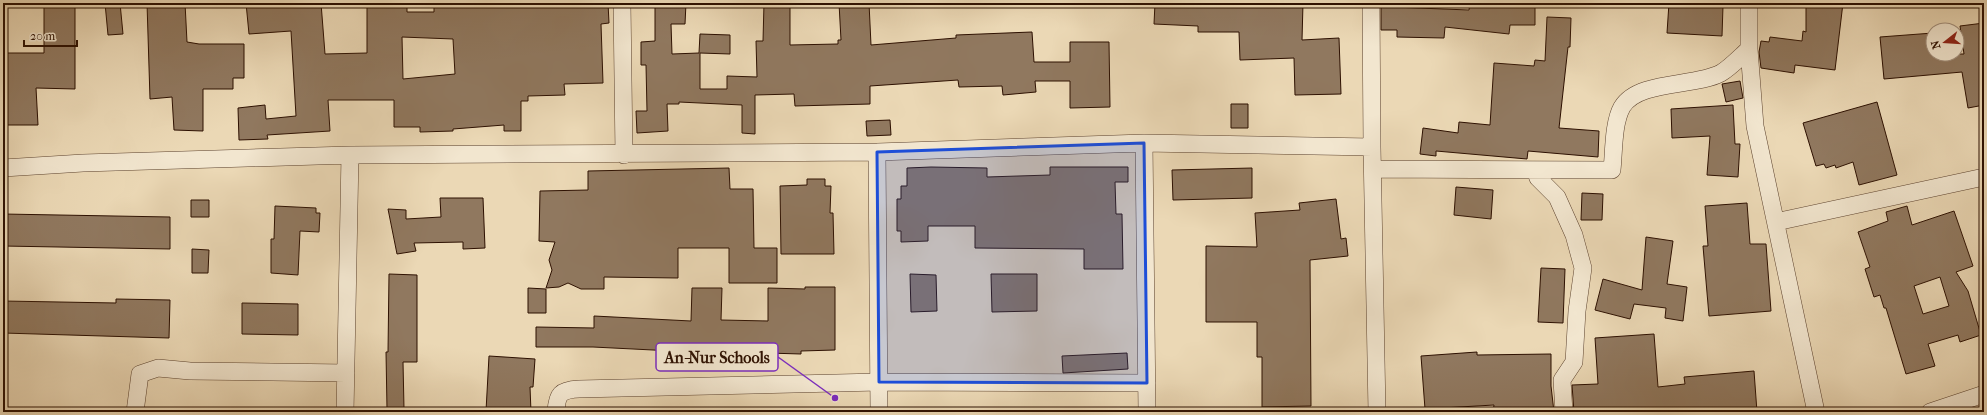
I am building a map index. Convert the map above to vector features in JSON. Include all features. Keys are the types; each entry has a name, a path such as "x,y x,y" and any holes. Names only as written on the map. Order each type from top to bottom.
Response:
{"street":[{"path":"622,3 624,155"},
{"path":"1371,3 1377,412"},
{"path":"1748,3 1749,49 1755,126 1816,412"},
{"path":"1373,169 1612,170 1616,128 1622,107 1630,97 1645,91 1720,73 1749,49"},
{"path":"3,168 91,163 350,155 624,155 877,152 1144,143 1372,147"},
{"path":"1144,143 1147,412"},
{"path":"877,152 879,412"},
{"path":"345,412 350,155"},
{"path":"1535,170 1538,178 1557,197 1574,236 1583,268 1577,311 1574,362 1562,380 1564,412"},
{"path":"1776,222 1984,177"},
{"path":"135,412 140,374 158,368 198,371 346,373"},
{"path":"556,412 557,399 562,392 571,390 879,382 1147,383"},
{"path":"1930,412 1984,394"}],"highlighted area":[{"path":"1144,143 1147,383 879,382 877,152"}],"building":[{"path":"44,3 75,3 75,89 36,88 38,125 3,125 3,53 44,53"},
{"path":"105,3 120,3 123,34 108,35"},
{"path":"147,3 185,3 187,42 199,44 244,44 244,78 233,78 233,89 203,89 203,131 174,130 172,97 150,99"},
{"path":"246,3 321,3 325,54 367,53 367,3 407,3 407,12 434,12 434,3 608,3 609,23 601,24 603,83 564,84 565,95 528,96 528,101 521,101 521,131 504,131 504,125 453,129 453,131 420,132 420,127 394,127 394,100 328,100 330,131 267,135 268,139 239,140 238,108 265,105 266,119 296,116 291,31 249,34","holes":["402,37 453,39 455,74 403,79"]},
{"path":"655,3 686,3 685,24 671,24 672,54 699,53 700,34 730,35 730,54 700,53 700,89 727,89 727,76 757,77 756,41 763,41 764,3 790,3 790,45 838,44 838,40 841,40 839,3 869,3 871,45 956,38 956,35 1032,32 1034,62 1070,62 1070,42 1109,42 1110,107 1070,108 1070,81 1035,81 1036,92 1003,95 1002,86 959,87 958,80 870,86 870,104 795,106 794,94 755,95 755,134 742,133 742,105 679,102 679,104 667,104 668,131 637,133 636,111 647,111 646,65 641,65 641,42 655,41"},
{"path":"1155,3 1303,3 1302,40 1339,38 1341,94 1295,95 1294,58 1240,60 1239,32 1198,32 1198,26 1154,24"},
{"path":"1470,3 1518,6 1518,3 1535,3 1535,25 1510,25 1509,34 1445,27 1444,38 1397,37 1397,30 1381,30 1381,5 1393,5 1393,7 1469,10"},
{"path":"1669,3 1723,6 1722,36 1667,33"},
{"path":"1806,3 1843,3 1835,70 1795,65 1794,73 1761,68 1759,52 1761,41 1769,42 1770,37 1802,41 1803,31 1806,32"},
{"path":"1547,17 1571,18 1570,47 1568,47 1559,128 1599,131 1598,157 1528,151 1527,159 1436,151 1436,156 1420,154 1423,128 1458,133 1459,122 1490,125 1494,63 1534,66 1535,60 1545,61"},
{"path":"1984,23 1984,105 1968,108 1962,72 1884,79 1880,37 1925,34 1925,62 1965,62 1965,25"},
{"path":"1740,81 1743,98 1726,102 1722,84"},
{"path":"1877,102 1897,175 1859,185 1853,162 1836,168 1835,165 1826,168 1824,164 1816,166 1803,123"},
{"path":"1231,104 1248,104 1248,128 1231,128"},
{"path":"1733,105 1735,144 1740,144 1738,177 1707,175 1710,136 1672,138 1671,109"},
{"path":"890,120 891,135 867,136 866,121"},
{"path":"1050,167 1128,167 1128,182 1115,182 1116,214 1122,214 1123,269 1084,269 1084,249 975,248 975,226 928,226 928,241 901,242 901,231 897,231 897,199 901,199 901,186 907,186 907,168 987,168 987,177 1050,175"},
{"path":"729,168 730,189 753,189 754,248 777,248 777,283 729,283 729,248 678,248 678,278 604,277 604,289 581,289 568,283 559,287 546,288 552,270 549,260 555,242 539,241 540,191 588,190 588,171"},
{"path":"1252,168 1252,198 1173,200 1172,170"},
{"path":"807,179 825,179 825,186 831,186 830,213 833,213 834,254 781,254 780,186 807,185"},
{"path":"1456,187 1493,190 1491,219 1454,215"},
{"path":"1582,193 1603,194 1602,220 1581,220"},
{"path":"440,198 483,198 485,248 463,249 463,242 414,243 416,251 397,254 388,209 406,210 406,219 441,217"},
{"path":"1336,199 1341,239 1346,238 1348,256 1310,260 1311,406 1262,407 1262,357 1257,357 1257,322 1206,322 1206,246 1257,247 1255,213 1300,210 1299,203"},
{"path":"191,200 209,200 209,217 191,217"},
{"path":"1747,203 1750,244 1766,244 1771,311 1709,316 1703,246 1708,246 1705,206"},
{"path":"275,206 316,208 316,213 320,213 319,232 300,231 298,275 271,273 271,239 274,239"},
{"path":"1907,206 1912,225 1954,211 1973,266 1956,272 1968,291 1981,335 1960,342 1958,335 1928,344 1935,366 1906,374 1886,308 1884,308 1880,295 1874,297 1865,269 1870,267 1858,232 1888,221 1886,212","holes":["1940,277 1949,306 1923,314 1914,286"]},
{"path":"3,214 170,217 170,249 3,246"},
{"path":"1646,237 1673,241 1667,284 1687,287 1683,321 1665,318 1666,308 1634,304 1630,319 1595,310 1603,279 1642,290"},
{"path":"192,249 209,250 208,273 192,273"},
{"path":"1541,268 1565,269 1563,323 1538,322"},
{"path":"389,274 417,275 417,362 403,362 404,409 387,409 386,352 388,352"},
{"path":"910,274 936,275 937,311 911,312"},
{"path":"991,274 1037,274 1037,311 992,312"},
{"path":"805,287 835,287 835,350 801,351 801,354 767,353 767,350 674,349 673,351 593,347 536,347 536,327 594,328 594,316 691,321 692,288 722,288 721,320 768,321 768,288 805,289"},
{"path":"528,288 546,289 546,313 528,313"},
{"path":"116,299 170,300 169,338 3,333 3,301 116,303"},
{"path":"242,303 298,304 298,335 242,334"},
{"path":"1654,334 1658,387 1685,384 1684,377 1754,371 1757,412 1574,412 1572,385 1598,384 1595,338"},
{"path":"1477,352 1477,355 1551,354 1551,386 1554,412 1493,412 1494,405 1425,409 1421,356"},
{"path":"1127,353 1128,369 1063,373 1062,356"},
{"path":"489,356 535,359 533,387 530,387 531,412 486,411"}],"place":[{"name":"An-Nur Schools","path":"835,398"}]}
